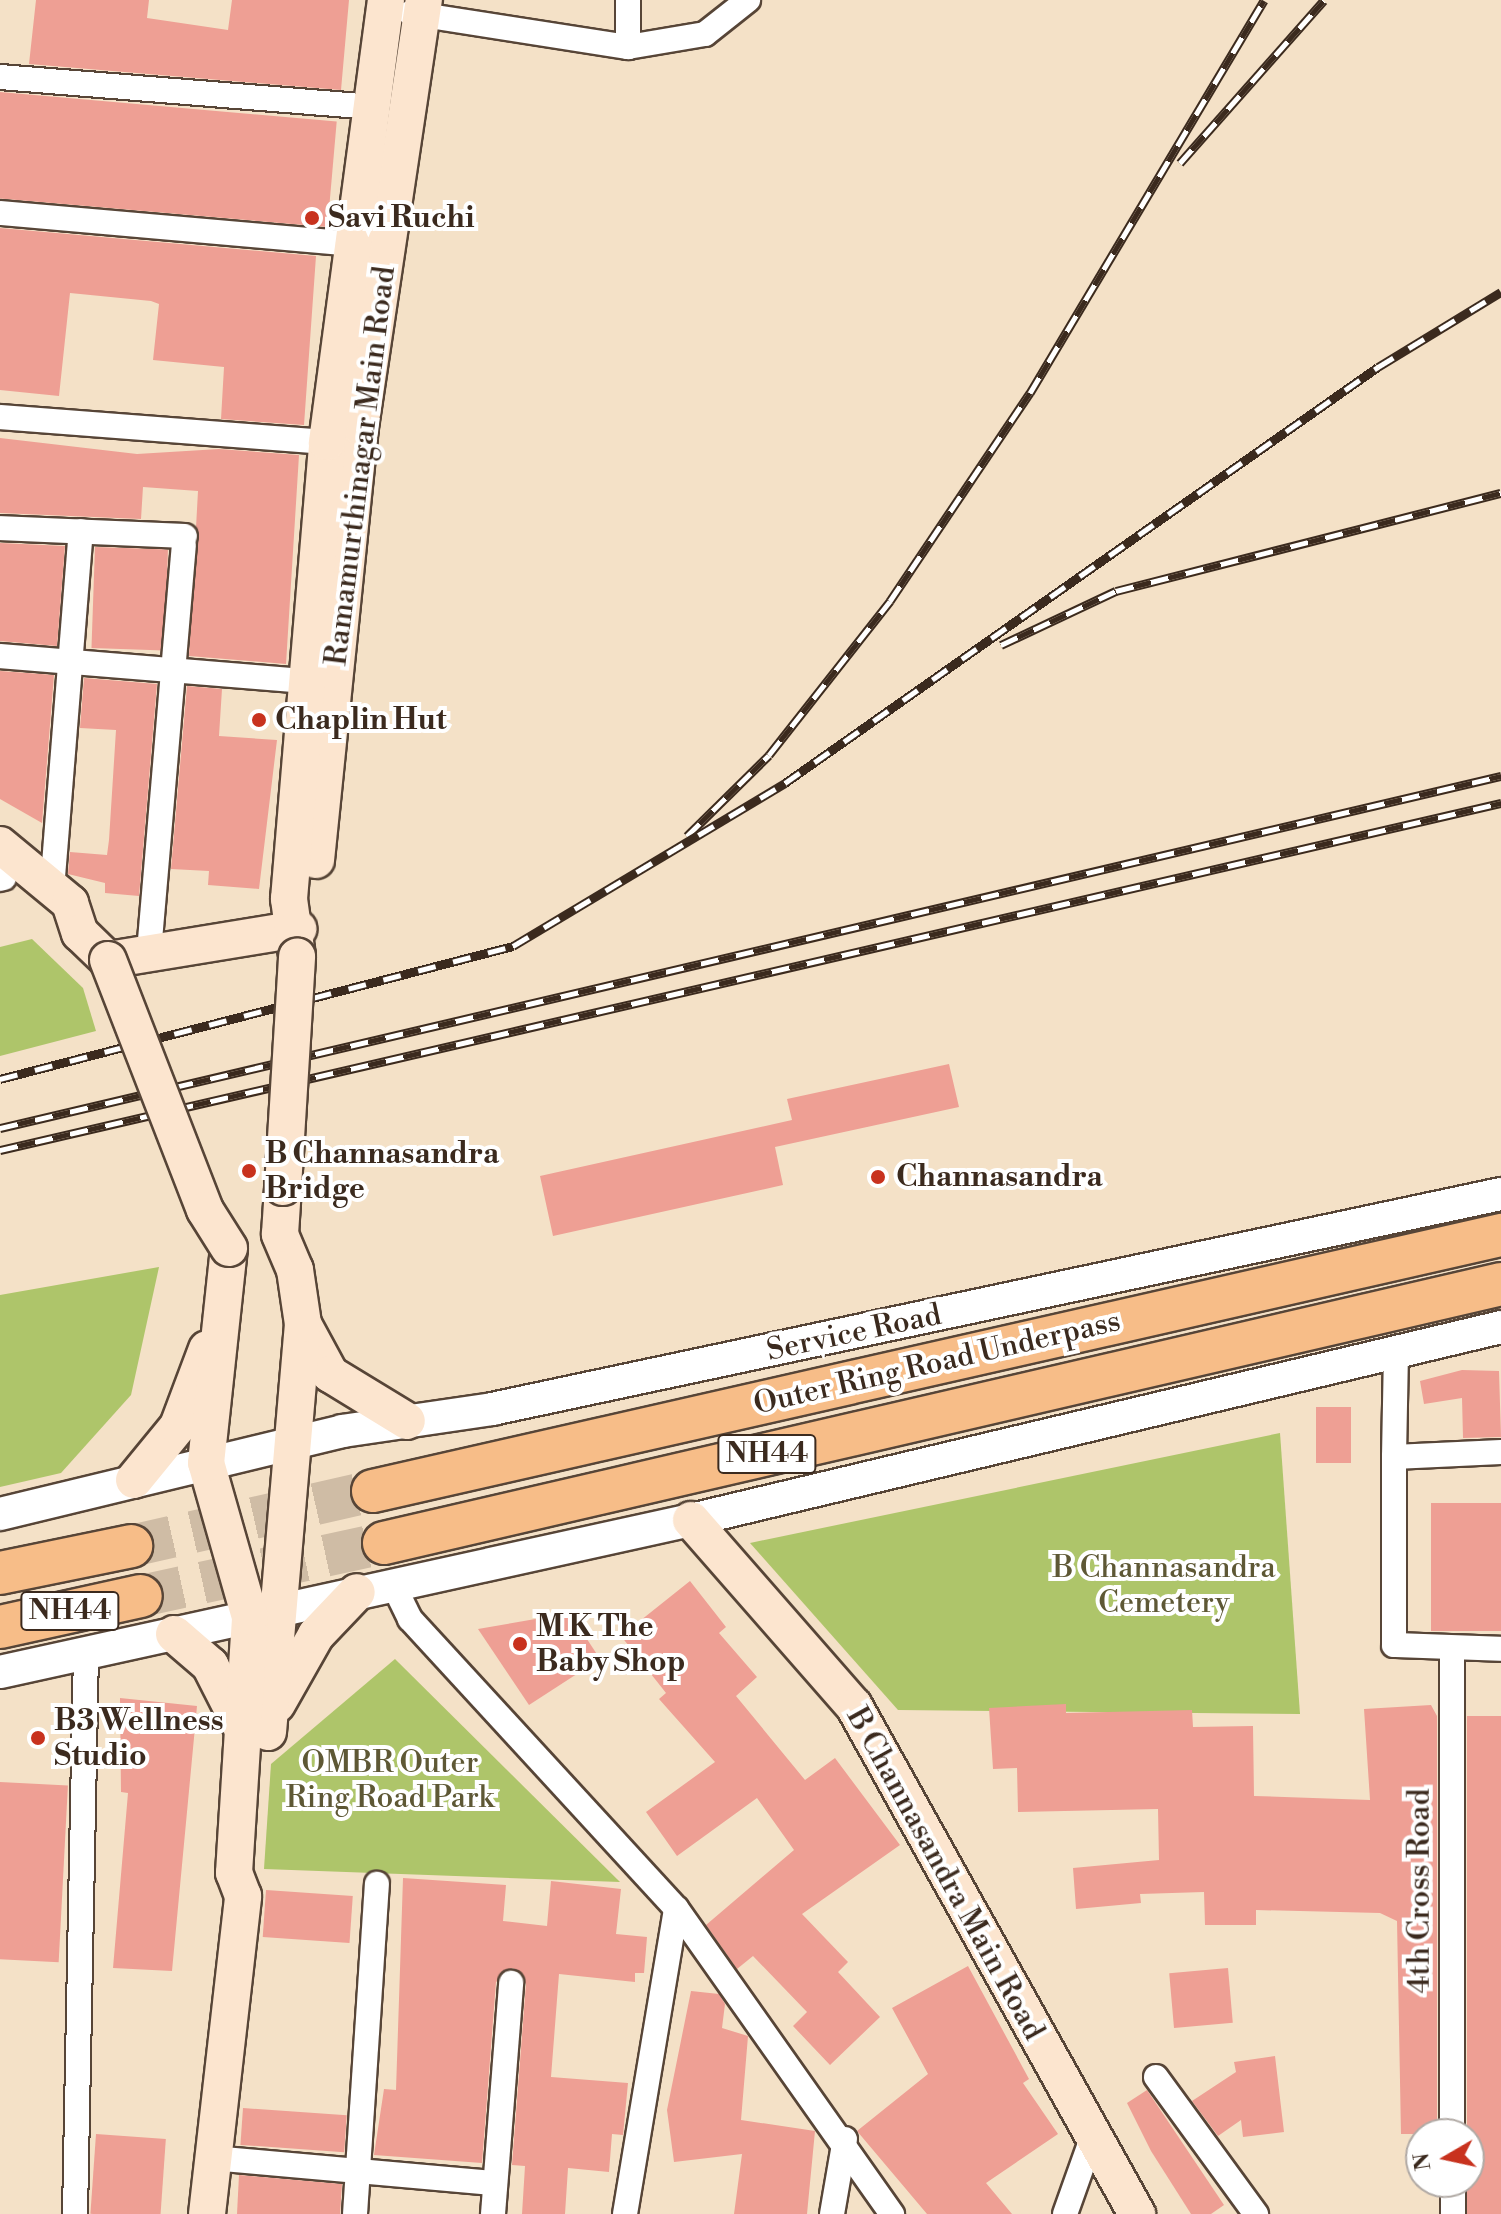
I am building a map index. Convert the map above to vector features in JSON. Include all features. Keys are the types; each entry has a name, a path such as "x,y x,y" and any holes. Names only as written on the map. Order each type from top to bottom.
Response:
{"highway":[{"name":"Outer Ring Road Underpass","path":"373,1491 1501,1235"},
{"name":"Outer Ring Road Underpass","path":"384,1543 1501,1284"},
{"name":"NH44","path":"0,1573 131,1546"},
{"name":"NH44","path":"0,1627 141,1596"}],"main road":[{"name":"Ramamurthinagar Main Road","path":"207,2214 243,1896 234,1873 257,1729 265,1613 292,1442 303,1324 295,1270 280,1234 289,899 306,681 327,442 385,4"},
{"name":"Ramamurthinagar Main Road","path":"288,939 312,905 360,427 424,8"},
{"path":"1,869 67,932 95,947 288,939"},
{"path":"1,869 52,889 70,903 95,947 230,1264 206,1463 265,1613"},
{"path":"95,947 249,925 288,939"},
{"path":"134,1480 178,1426 230,1264"},
{"path":"303,1324 330,1374 407,1421"},
{"name":"B Channasandra Main Road","path":"691,1520 854,1706 1091,2141 1137,2214"},
{"path":"174,1634 210,1665 257,1729 316,1635 357,1592"}],"street":[{"path":"628,0 628,47"},
{"path":"385,4 424,8 628,47 705,34 748,0"},
{"path":"0,77 369,107"},
{"path":"0,213 388,246"},
{"path":"0,417 327,442"},
{"path":"0,528 184,540 177,670 150,940"},
{"path":"52,889 81,531"},
{"path":"0,656 306,681"},
{"name":"Service Road","path":"0,1514 292,1442 407,1421 1501,1194"},
{"path":"0,1672 691,1520 1501,1327"},
{"path":"1396,1352 1394,1645 1501,1649"},
{"path":"1394,1457 1501,1452"},
{"path":"393,1584 395,1602 676,1908 845,2139 892,2214"},
{"name":"4th Cross Road","path":"1452,1648 1452,2118"},
{"path":"75,2214 86,1653"},
{"path":"355,2214 377,1884"},
{"path":"625,2214 676,1908"},
{"path":"493,2214 511,1983"},
{"path":"1156,2077 1256,2214"},
{"path":"832,2214 845,2139"},
{"path":"1065,2214 1091,2141"},
{"path":"213,2158 358,2166 495,2183"}],"green space":[{"path":"32,939 83,988 96,1031 0,1056 0,947"},
{"path":"159,1267 131,1395 61,1473 0,1487 0,1295"},
{"name":"B Channasandra Cemetery","path":"1280,1433 1300,1714 898,1710 750,1543"},
{"name":"OMBR Outer Ring Road Park","path":"395,1659 620,1882 264,1869 271,1764"}],"building":[{"path":"36,0 149,0 147,18 228,30 232,0 349,0 341,90 29,64"},
{"path":"0,92 337,121 327,227 0,198"},
{"path":"0,228 316,256 304,425 221,419 224,367 153,360 159,304 151,301 70,293 59,396 0,390"},
{"path":"0,438 137,454 219,449 299,455 286,664 189,656 198,491 143,487 141,519 0,513"},
{"path":"0,543 65,546 57,646 0,641"},
{"path":"95,547 168,550 164,650 91,648"},
{"path":"0,671 54,675 42,823 0,799"},
{"path":"84,678 157,684 139,896 105,893 105,883 68,874 70,852 107,855 109,840 116,730 80,728"},
{"path":"187,686 222,689 219,736 277,740 259,889 208,885 209,871 171,869"},
{"path":"949,1064 959,1107 775,1147 783,1185 553,1236 540,1176 792,1120 787,1099"},
{"path":"1462,1370 1499,1371 1501,1437 1463,1438 1462,1398 1424,1404 1420,1381"},
{"path":"1316,1407 1351,1407 1351,1463 1316,1463"},
{"path":"1431,1503 1501,1503 1501,1631 1431,1631"},
{"path":"690,1581 726,1627 719,1633 757,1677 736,1696 805,1780 835,1758 900,1845 802,1914 848,1962 838,1972 880,2017 830,2065 793,2026 807,2012 753,1956 737,1969 706,1925 794,1850 757,1798 677,1856 646,1812 715,1762 659,1699 666,1693 621,1636"},
{"path":"570,1613 600,1659 529,1705 478,1629"},
{"path":"120,1698 197,1706 172,1971 113,1968 128,1793 121,1792"},
{"path":"1066,1704 1066,1713 1192,1710 1193,1727 1253,1726 1254,1796 1370,1800 1364,1709 1431,1705 1437,1716 1437,2118 1405,2118 1405,2134 1401,2134 1397,1921 1380,1913 1256,1910 1256,1925 1205,1925 1204,1892 1140,1894 1141,1903 1076,1909 1073,1868 1159,1860 1158,1809 1018,1812 1017,1768 993,1769 989,1708"},
{"path":"1467,1716 1501,1716 1501,2214 1467,2214 1467,2198 1485,2198 1485,2118 1467,2118"},
{"path":"0,1782 68,1786 59,1962 0,1959"},
{"path":"403,1878 506,1885 503,1921 547,1926 551,1881 621,1889 616,1934 647,1937 644,1973 635,1973 635,1982 559,1974 551,2077 628,2083 623,2135 612,2134 609,2172 568,2168 565,2214 522,2214 525,2166 512,2165 526,1984 513,1968 496,1982 482,2163 374,2155 384,2089 396,2090"},
{"path":"266,1890 353,1896 350,1943 263,1937"},
{"path":"968,1966 1029,2079 1023,2083 1058,2134 986,2183 1012,2214 927,2214 857,2131 928,2074 892,2008"},
{"path":"1228,1968 1233,2023 1174,2028 1169,1973"},
{"path":"691,1991 719,1994 725,2004 722,2028 748,2036 741,2120 815,2131 807,2214 734,2214 742,2154 674,2162 667,2110"},
{"path":"1275,2056 1284,2132 1243,2137 1241,2120 1218,2136 1192,2101 1236,2072 1234,2062"},
{"path":"1147,2090 1224,2205 1211,2214 1191,2214 1151,2151 1127,2103"},
{"path":"243,2108 347,2115 344,2152 240,2145"},
{"path":"96,2134 166,2139 161,2214 90,2214"},
{"path":"239,2175 342,2184 340,2214 237,2214"}],"tunnel":[{"path":"131,1546 373,1491"},
{"path":"141,1596 384,1543"}],"railway":[{"path":"687,836 769,755 890,601 1030,393 1264,0"},
{"path":"1180,163 1324,0"},
{"path":"0,1079 513,946 785,783 1378,367 1501,292"},
{"path":"1001,645 1116,591 1501,493"},
{"path":"0,1128 1501,776"},
{"path":"0,1150 1501,803"}],"place":[{"name":"Savi Ruchi","path":"312,218"},
{"name":"Chaplin Hut","path":"259,720"},
{"name":"B Channasandra Bridge","path":"249,1171"},
{"name":"Channasandra","path":"878,1177"},
{"name":"M K The Baby Shop","path":"520,1644"},
{"name":"B3 Wellness Studio","path":"38,1738"}]}
